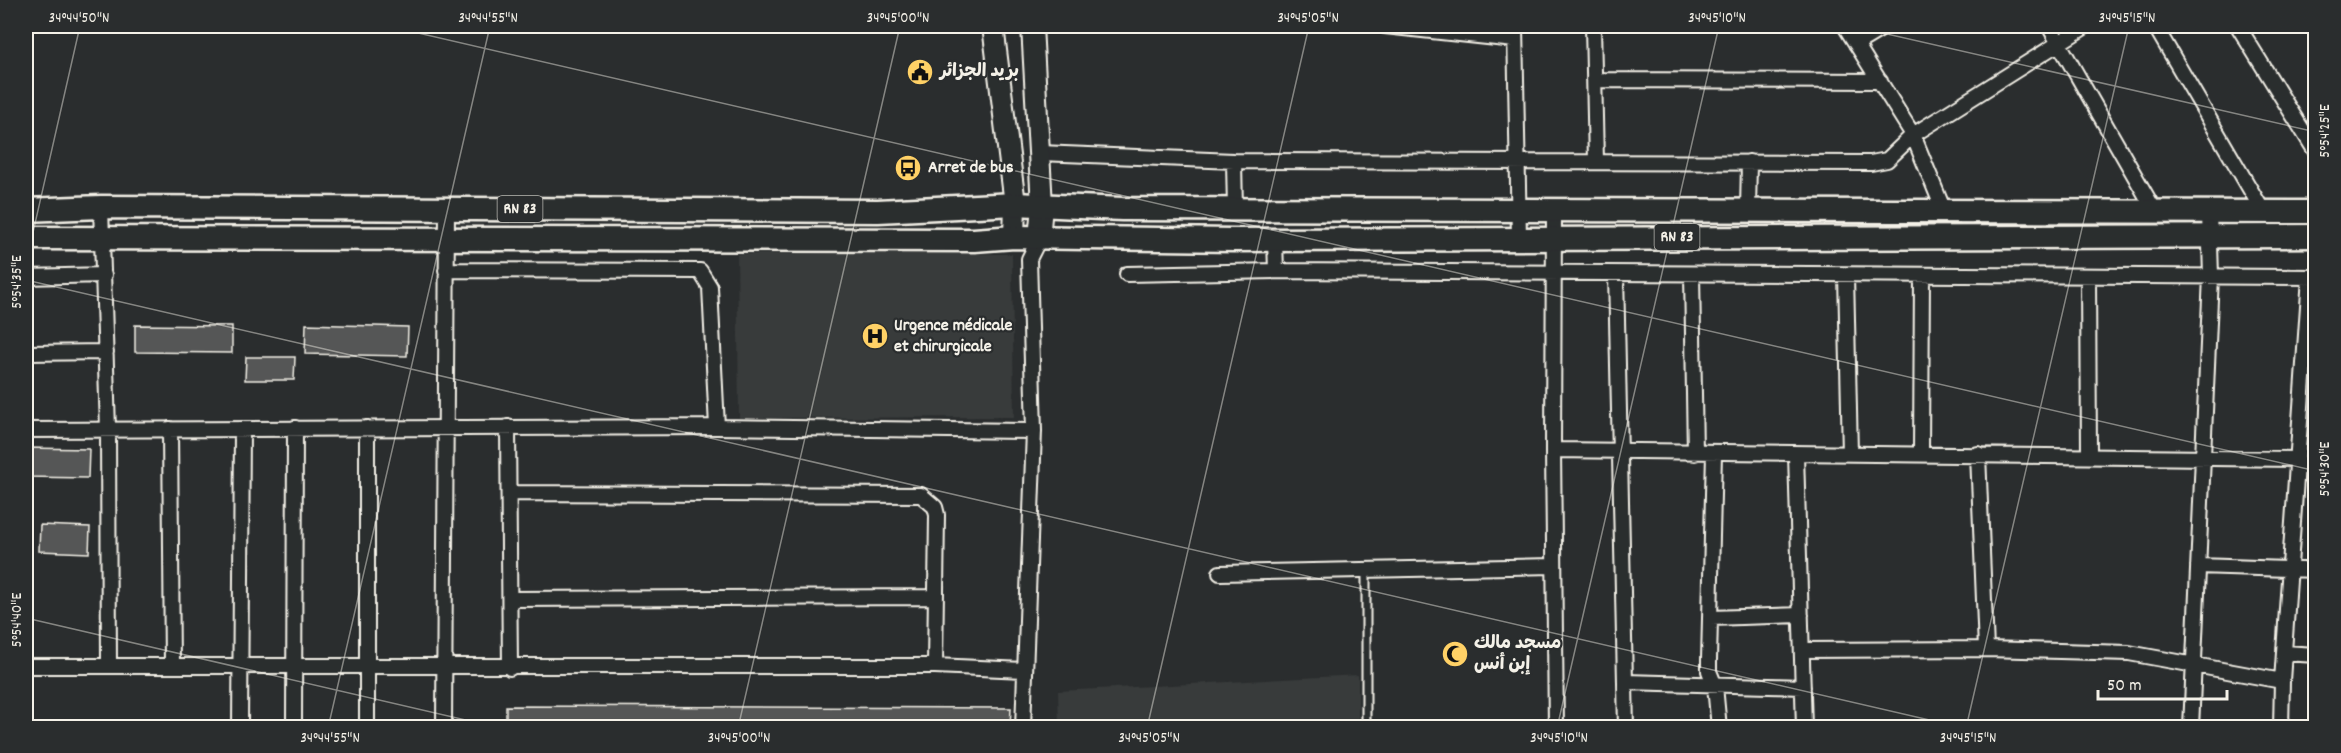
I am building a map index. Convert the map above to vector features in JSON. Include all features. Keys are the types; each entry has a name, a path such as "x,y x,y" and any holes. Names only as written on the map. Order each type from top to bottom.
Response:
{"main road":[{"path":"993,26 1015,204 1014,237"},
{"path":"1032,26 1040,153 1040,239"},
{"name":"RN 83","path":"26,210 101,207 878,210 1015,204 1122,209 2316,212"},
{"path":"878,210 879,239"},
{"name":"RN 83","path":"26,238 974,240 1014,237 1275,240 2316,236"}],"street":[{"path":"1385,26 1515,40"},
{"path":"1515,26 1519,239"},
{"path":"1593,26 1596,162"},
{"path":"1845,26 1913,135 1944,211"},
{"path":"1857,44 1886,26"},
{"path":"2049,26 2156,213"},
{"path":"1040,153 1234,161 1871,163 1887,160 1913,135 2086,26"},
{"path":"2155,26 2264,213"},
{"path":"2238,26 2316,152"},
{"path":"1594,80 1880,81"},
{"path":"1234,161 1235,209"},
{"path":"1748,210 1749,162"},
{"path":"101,207 108,430 109,666"},
{"path":"444,728 447,208"},
{"path":"1554,210 1552,450 1556,728"},
{"path":"2191,728 2211,276 2209,212"},
{"path":"1014,237 1029,259"},
{"path":"1023,728 1034,431 1029,259 1040,239"},
{"path":"1275,240 1276,271"},
{"path":"446,270 700,271 710,287 717,427"},
{"path":"1127,274 1276,271 2313,277 2297,459 2281,728"},
{"path":"1616,274 1626,728"},
{"path":"1692,274 1695,453"},
{"path":"26,277 104,275"},
{"path":"1846,275 1850,454"},
{"path":"1922,275 1922,454"},
{"path":"2088,276 2089,455"},
{"path":"26,353 106,352"},
{"path":"508,427 510,668"},
{"path":"26,430 717,427 1034,431"},
{"path":"294,728 296,428"},
{"path":"367,428 367,728"},
{"path":"171,429 172,666"},
{"path":"240,728 242,429"},
{"path":"1552,450 2297,459"},
{"path":"1714,453 1709,671 1715,686 1719,728"},
{"path":"1796,454 1804,728"},
{"path":"1978,454 1986,649"},
{"path":"509,493 921,495 935,507 937,515 935,666"},
{"path":"1220,573 1554,566"},
{"path":"2198,566 2316,570"},
{"path":"510,599 935,597"},
{"path":"1711,618 1801,615"},
{"path":"1802,650 1986,649 2129,653 2282,681"},
{"path":"2284,653 2316,655"},
{"path":"26,666 510,668 935,666 1024,670"},
{"path":"1625,682 1803,687"}],"lane":[{"path":"1366,570 1366,728"}],"shaded area":[{"name":"Urgence médicale et chirurgicale","path":"737,254 1012,254 1014,417 739,418"},
{"path":"1358,675 1358,727 1059,727 1058,691"}],"building":[{"path":"306,324 408,327 407,356 305,354"},
{"path":"135,325 232,326 232,353 135,352"},
{"path":"246,357 295,357 294,380 245,380"},
{"path":"26,448 89,449 88,478 26,477"},
{"path":"40,525 90,527 89,553 39,551"},
{"path":"506,706 1011,708 1010,728 506,728"}],"place":[{"name":"بريد الجزائر","path":"920,72"},
{"name":"Arret de bus","path":"908,168"},
{"name":"Urgence médicale et chirurgicale","path":"875,336"},
{"name":"مسجد مالك إبن أنس","path":"1455,654"}]}
